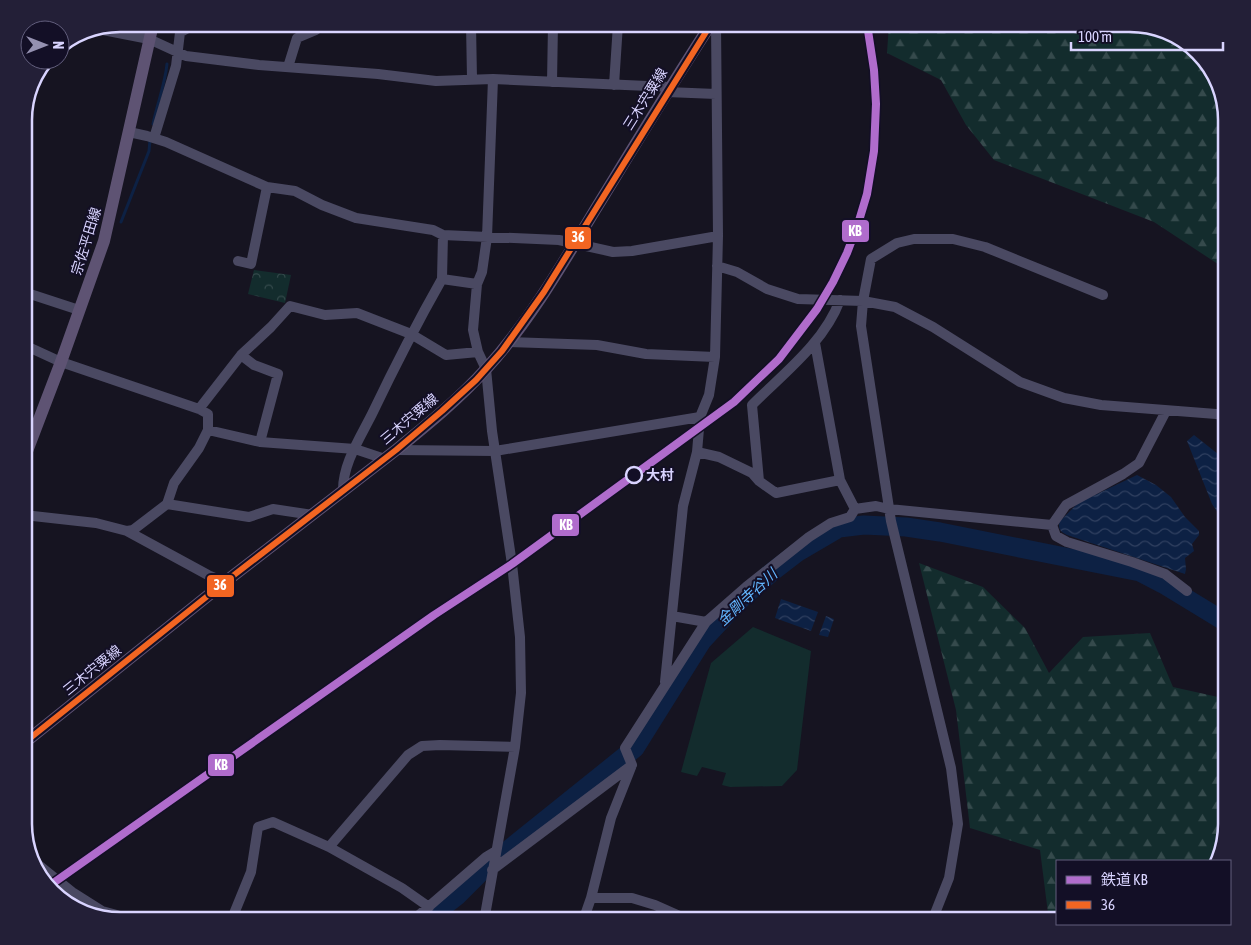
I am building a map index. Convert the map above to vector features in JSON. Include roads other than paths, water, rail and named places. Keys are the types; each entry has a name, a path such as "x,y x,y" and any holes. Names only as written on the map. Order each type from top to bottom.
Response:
{"main road":[{"name":"宗佐平田線","path":"33,436 104,241 151,32"},
{"name":"三木宍粟線","path":"33,736 225,582 386,459 428,424 486,369 509,342 553,279 668,90 706,32"}],"street":[{"path":"115,32 149,39 186,56 259,65 378,74 436,81 493,79 614,85 716,94"},
{"path":"154,138 176,66 180,32"},
{"path":"288,67 297,38 311,32"},
{"path":"471,32 472,79"},
{"path":"552,82 553,32"},
{"path":"614,85 617,32"},
{"path":"665,685 683,506 697,452 700,417 709,396 714,357 718,236 716,32"},
{"path":"485,912 515,747 521,693 520,637 512,565 495,451 486,369 478,352 473,330 477,284 482,272 486,237 493,79"},
{"path":"129,132 154,138 266,186 295,191 322,205 356,218 433,230 444,235 559,240 598,249 623,251 718,236"},
{"path":"238,261 252,264 266,186"},
{"path":"342,492 342,478 355,449 411,334 442,279 444,235"},
{"path":"936,912 949,878 958,824 952,768 889,508 861,326 863,301 871,259 897,243 914,239 953,239 985,247 1103,295"},
{"path":"717,266 737,272 767,289 798,299 863,301 894,307 933,327 1020,382 1064,398 1101,405 1218,414"},
{"path":"442,279 477,284"},
{"path":"33,295 79,310"},
{"path":"759,480 752,405 815,343 835,313 840,300"},
{"path":"199,409 241,355 290,306 325,315 357,313 411,334 446,355 478,352"},
{"path":"509,342 597,345 646,354 714,357"},
{"path":"815,343 840,480 855,509"},
{"path":"33,349 61,362 199,409 208,414 208,430 199,448 174,484 167,504 133,530 127,531"},
{"path":"241,355 254,364 278,374 260,442"},
{"path":"1052,525 1066,505 1123,474 1139,462 1166,411"},
{"path":"396,450 495,451 700,417"},
{"path":"208,430 260,442 355,449 386,459"},
{"path":"697,452 719,457 752,473 776,492 840,480"},
{"path":"167,504 249,517 273,509 313,515"},
{"path":"586,912 611,818 632,766 626,748 706,622 746,587 809,537 831,523 850,517 855,509 876,506 1052,525"},
{"path":"33,516 96,524 127,531 208,575 225,582"},
{"path":"1052,525 1056,536 1067,542 1165,574 1187,592"},
{"path":"672,616 706,622"},
{"path":"329,847 408,755 422,746 440,744 515,747"},
{"path":"492,870 632,766"},
{"path":"235,912 251,872 258,827 273,822 329,847 402,888 429,907"},
{"path":"423,912 486,857 496,852"},
{"path":"43,868 72,892 101,911"},
{"path":"68,895 72,892"},
{"path":"591,898 632,898 671,912"}],"water":[{"path":"1194,435 1218,454 1218,513 1212,504 1187,441"},
{"path":"1137,475 1156,485 1171,497 1185,517 1199,531 1199,535 1192,544 1194,551 1185,558 1185,574 1067,535 1060,530 1060,521 1078,503"},
{"path":"781,599 818,612 811,631 775,618"},
{"path":"826,616 834,619 828,637 819,635"}],"waterway":[{"path":"153,124 167,64"},
{"path":"121,222 149,151 150,140"},
{"name":"金剛寺谷川","path":"437,912 457,896 483,870 635,748 702,641 742,598 772,572 798,552 839,528 864,525 906,527 940,532 1140,572 1218,618"}],"rail line":[{"name":"KB","path":"54,883 434,615 512,564 734,402 779,359 817,309 833,282 847,253 867,194 874,151 876,104 874,70 868,32"}],"place":[{"name":"大村","path":"634,475"}]}
